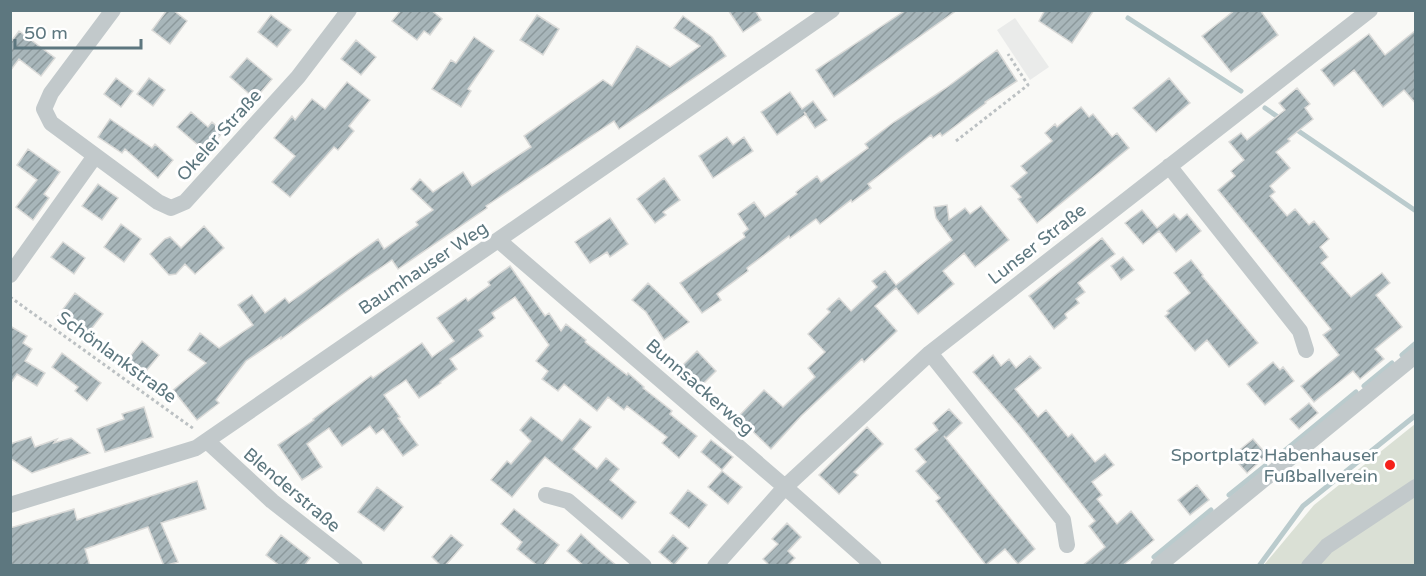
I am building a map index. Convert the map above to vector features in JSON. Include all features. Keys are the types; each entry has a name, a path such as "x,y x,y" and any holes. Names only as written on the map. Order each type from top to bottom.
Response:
{"street":[{"name":"Okeler Straße","path":"112,10 51,93 44,109 51,123 158,202 171,208 184,202 298,77 349,10"},
{"name":"Baumhauser Weg","path":"10,506 196,448 832,10"},
{"name":"Lunser Straße","path":"785,487 930,353 1370,10"},
{"path":"10,275 95,156"},
{"path":"1169,166 1300,331 1306,350"},
{"name":"Bunnsackerweg","path":"498,240 874,566"},
{"path":"930,353 1063,520 1067,545"},
{"path":"1158,566 1416,355"},
{"name":"Blenderstraße","path":"207,441 272,501 355,566"},
{"path":"715,566 785,487"},
{"path":"1309,566 1327,546 1416,487"},
{"path":"546,495 568,501 644,566"}],"path":[{"path":"956,141 1028,85 1008,54"},
{"name":"Schönlankstraße","path":"10,297 191,427 207,441"}],"shaded area":[{"path":"1015,18 1049,67 1030,80 997,30"},
{"name":"Sportplatz Habenhauser Fußballverein","path":"1415,424 1415,565 1263,566 1314,505"}],"building":[{"path":"167,10 173,10 187,21 170,44 152,30"},
{"path":"401,10 431,10 442,19 430,35 424,31 417,40 392,21"},
{"path":"728,10 755,10 761,20 743,32"},
{"path":"906,10 957,10 834,97 816,70"},
{"path":"1045,10 1094,10 1072,43 1039,21"},
{"path":"1235,10 1260,10 1278,35 1231,72 1202,36"},
{"path":"271,15 291,30 277,47 258,32"},
{"path":"537,15 559,29 543,55 520,40"},
{"path":"683,16 712,37 726,56 619,129 614,121 486,206 487,208 398,269 392,260 351,288 281,339 281,337 246,361 216,400 219,403 197,420 173,390 206,363 188,350 200,333 219,348 253,325 238,305 252,295 265,313 285,298 289,303 378,239 384,249 418,225 416,222 433,210 411,189 420,179 433,192 463,172 472,186 531,147 524,136 603,80 612,86 637,46 670,67 700,46 674,28"},
{"path":"1416,30 1416,104 1404,90 1383,107 1354,70 1334,86 1321,70 1369,34 1385,55"},
{"path":"19,31 55,58 41,76 19,59 10,71 10,43"},
{"path":"474,37 494,51 468,89 471,91 461,107 432,89 451,60 456,63"},
{"path":"356,40 376,57 361,75 341,59"},
{"path":"997,50 1017,81 985,102 942,136 940,133 933,138 931,135 868,184 871,188 820,224 816,219 790,238 789,236 717,294 721,300 702,313 680,283 745,237 743,233 748,229 738,214 754,202 765,217 817,176 821,182 868,148 865,144 894,122 946,88"},
{"path":"247,58 272,79 255,99 230,77"},
{"path":"116,78 133,91 121,107 104,94"},
{"path":"149,78 165,90 153,106 137,94"},
{"path":"1169,78 1190,103 1156,132 1133,108"},
{"path":"347,82 370,100 349,126 354,131 338,150 334,147 290,197 272,182 295,156 274,138 292,116 295,120 312,99 325,109"},
{"path":"1297,88 1310,104 1305,108 1313,119 1276,152 1290,168 1270,186 1275,192 1270,196 1287,216 1295,209 1309,225 1314,221 1329,239 1320,247 1328,257 1321,263 1351,297 1382,273 1390,283 1376,295 1402,327 1375,349 1384,359 1360,379 1353,371 1314,402 1301,386 1339,355 1323,335 1331,329 1218,190 1235,176 1231,171 1244,160 1229,142 1241,133 1247,140 1285,110 1279,103"},
{"path":"790,92 802,109 813,101 827,120 815,128 806,114 777,135 761,112"},
{"path":"1081,107 1089,117 1093,114 1112,137 1117,133 1129,148 1037,223 1018,199 1021,197 1011,186 1027,173 1021,166 1052,141 1045,133 1055,124 1057,127"},
{"path":"191,112 208,127 212,122 223,132 206,152 177,127"},
{"path":"110,119 152,148 155,144 173,160 158,178 125,149 122,153 98,137"},
{"path":"727,137 733,145 744,137 753,151 713,178 699,156"},
{"path":"28,149 60,172 44,194 49,198 33,220 16,207 37,180 17,165"},
{"path":"664,178 680,200 663,212 666,215 655,223 637,199"},
{"path":"98,184 118,198 102,220 82,206"},
{"path":"947,205 949,220 965,208 970,214 981,206 1009,240 975,267 964,253 943,271 954,284 918,314 896,288 875,306 897,331 864,362 862,359 801,416 771,449 738,417 764,390 783,407 815,377 808,368 825,352 808,334 830,312 827,309 839,298 851,311 877,287 872,281 885,271 896,285 952,240 936,218 934,207"},
{"path":"1142,210 1157,228 1174,214 1180,220 1187,214 1201,231 1176,252 1159,231 1143,244 1125,223"},
{"path":"610,218 628,244 610,257 607,252 590,263 575,242"},
{"path":"121,224 141,239 124,262 104,247"},
{"path":"204,226 224,248 195,274 185,264 176,274 169,275 150,254 170,237 181,248"},
{"path":"1102,238 1115,254 1078,283 1085,292 1076,299 1079,303 1065,314 1067,318 1054,329 1029,296"},
{"path":"63,242 85,258 74,274 51,257"},
{"path":"1123,257 1134,270 1121,280 1111,266"},
{"path":"1191,260 1258,343 1229,367 1207,340 1195,351 1165,316 1169,313 1167,311 1190,293 1174,273"},
{"path":"510,266 545,316 549,313 561,331 566,324 586,340 585,342 627,375 628,373 672,411 670,414 697,436 679,458 662,443 667,437 627,406 624,410 608,397 597,411 564,384 558,391 542,379 548,371 536,361 549,345 515,297 492,313 495,318 479,330 483,336 450,359 457,369 441,383 419,398 406,380 384,395 418,445 403,456 383,429 376,434 370,426 342,446 329,428 307,444 322,467 302,480 278,445 371,376 373,378 422,343 432,357 454,341 437,318 466,298 468,301"},
{"path":"648,283 689,322 664,340 646,312 632,300"},
{"path":"75,293 103,314 84,338 57,317"},
{"path":"10,326 27,336 23,343 32,349 25,361 45,373 37,386 17,374 10,384"},
{"path":"142,341 159,355 142,376 125,363"},
{"path":"697,351 716,371 701,386 682,366"},
{"path":"62,353 101,383 87,401 75,391 78,387 52,367"},
{"path":"993,355 1001,366 1009,359 1016,368 1030,356 1041,368 1015,389 1038,417 1046,410 1068,437 1072,434 1095,462 1105,454 1114,465 1092,482 1102,495 1097,499 1117,524 1131,511 1154,540 1122,566 1082,566 1105,547 1089,526 1095,521 1020,426 973,372"},
{"path":"1273,362 1280,370 1283,367 1294,381 1265,405 1247,384"},
{"path":"1309,403 1318,413 1299,429 1290,419"},
{"path":"144,407 153,437 105,452 97,429 124,419 122,414"},
{"path":"949,409 962,423 946,438 944,436 1035,549 1018,564 1005,549 986,565 936,501 940,498 916,471 926,462 915,449 938,430 933,423"},
{"path":"531,417 562,441 580,419 591,427 573,449 597,469 606,458 619,469 610,480 636,502 622,519 545,457 512,497 491,480 507,461 511,464 531,441 520,430"},
{"path":"867,427 883,444 854,472 858,475 839,494 819,475"},
{"path":"31,437 35,447 57,439 54,443 71,438 90,453 32,473 10,458 10,444"},
{"path":"1253,439 1267,455 1247,473 1232,456"},
{"path":"711,440 733,457 722,470 701,452"},
{"path":"722,471 742,487 728,504 708,487"},
{"path":"197,481 206,509 161,523 178,562 164,566 148,527 85,549 90,566 10,566 10,528 74,509 77,520"},
{"path":"1197,485 1209,500 1190,515 1178,500"},
{"path":"377,487 403,507 384,531 358,512"},
{"path":"688,490 707,505 689,528 670,513"},
{"path":"514,509 559,545 543,566 538,566 517,549 522,542 501,524"},
{"path":"787,523 801,537 788,551 795,558 787,566 770,566 763,559 778,544 772,539"},
{"path":"581,534 617,566 584,566 567,551"},
{"path":"281,535 310,558 304,566 280,566 266,555"},
{"path":"451,535 463,545 445,566 441,566 432,557"},
{"path":"673,535 688,548 674,565 659,552"}],"waterway":[{"path":"1128,18 1241,91"},
{"path":"1265,108 1281,119"},
{"path":"1294,128 1416,211"},
{"path":"1402,355 1416,343"},
{"path":"1364,386 1392,363"},
{"path":"1282,453 1356,392"},
{"path":"1259,566 1303,506 1416,415"},
{"path":"1229,495 1265,466"},
{"path":"1154,557 1211,510"}],"place":[{"name":"Sportplatz Habenhauser Fußballverein","path":"1390,465"}]}
